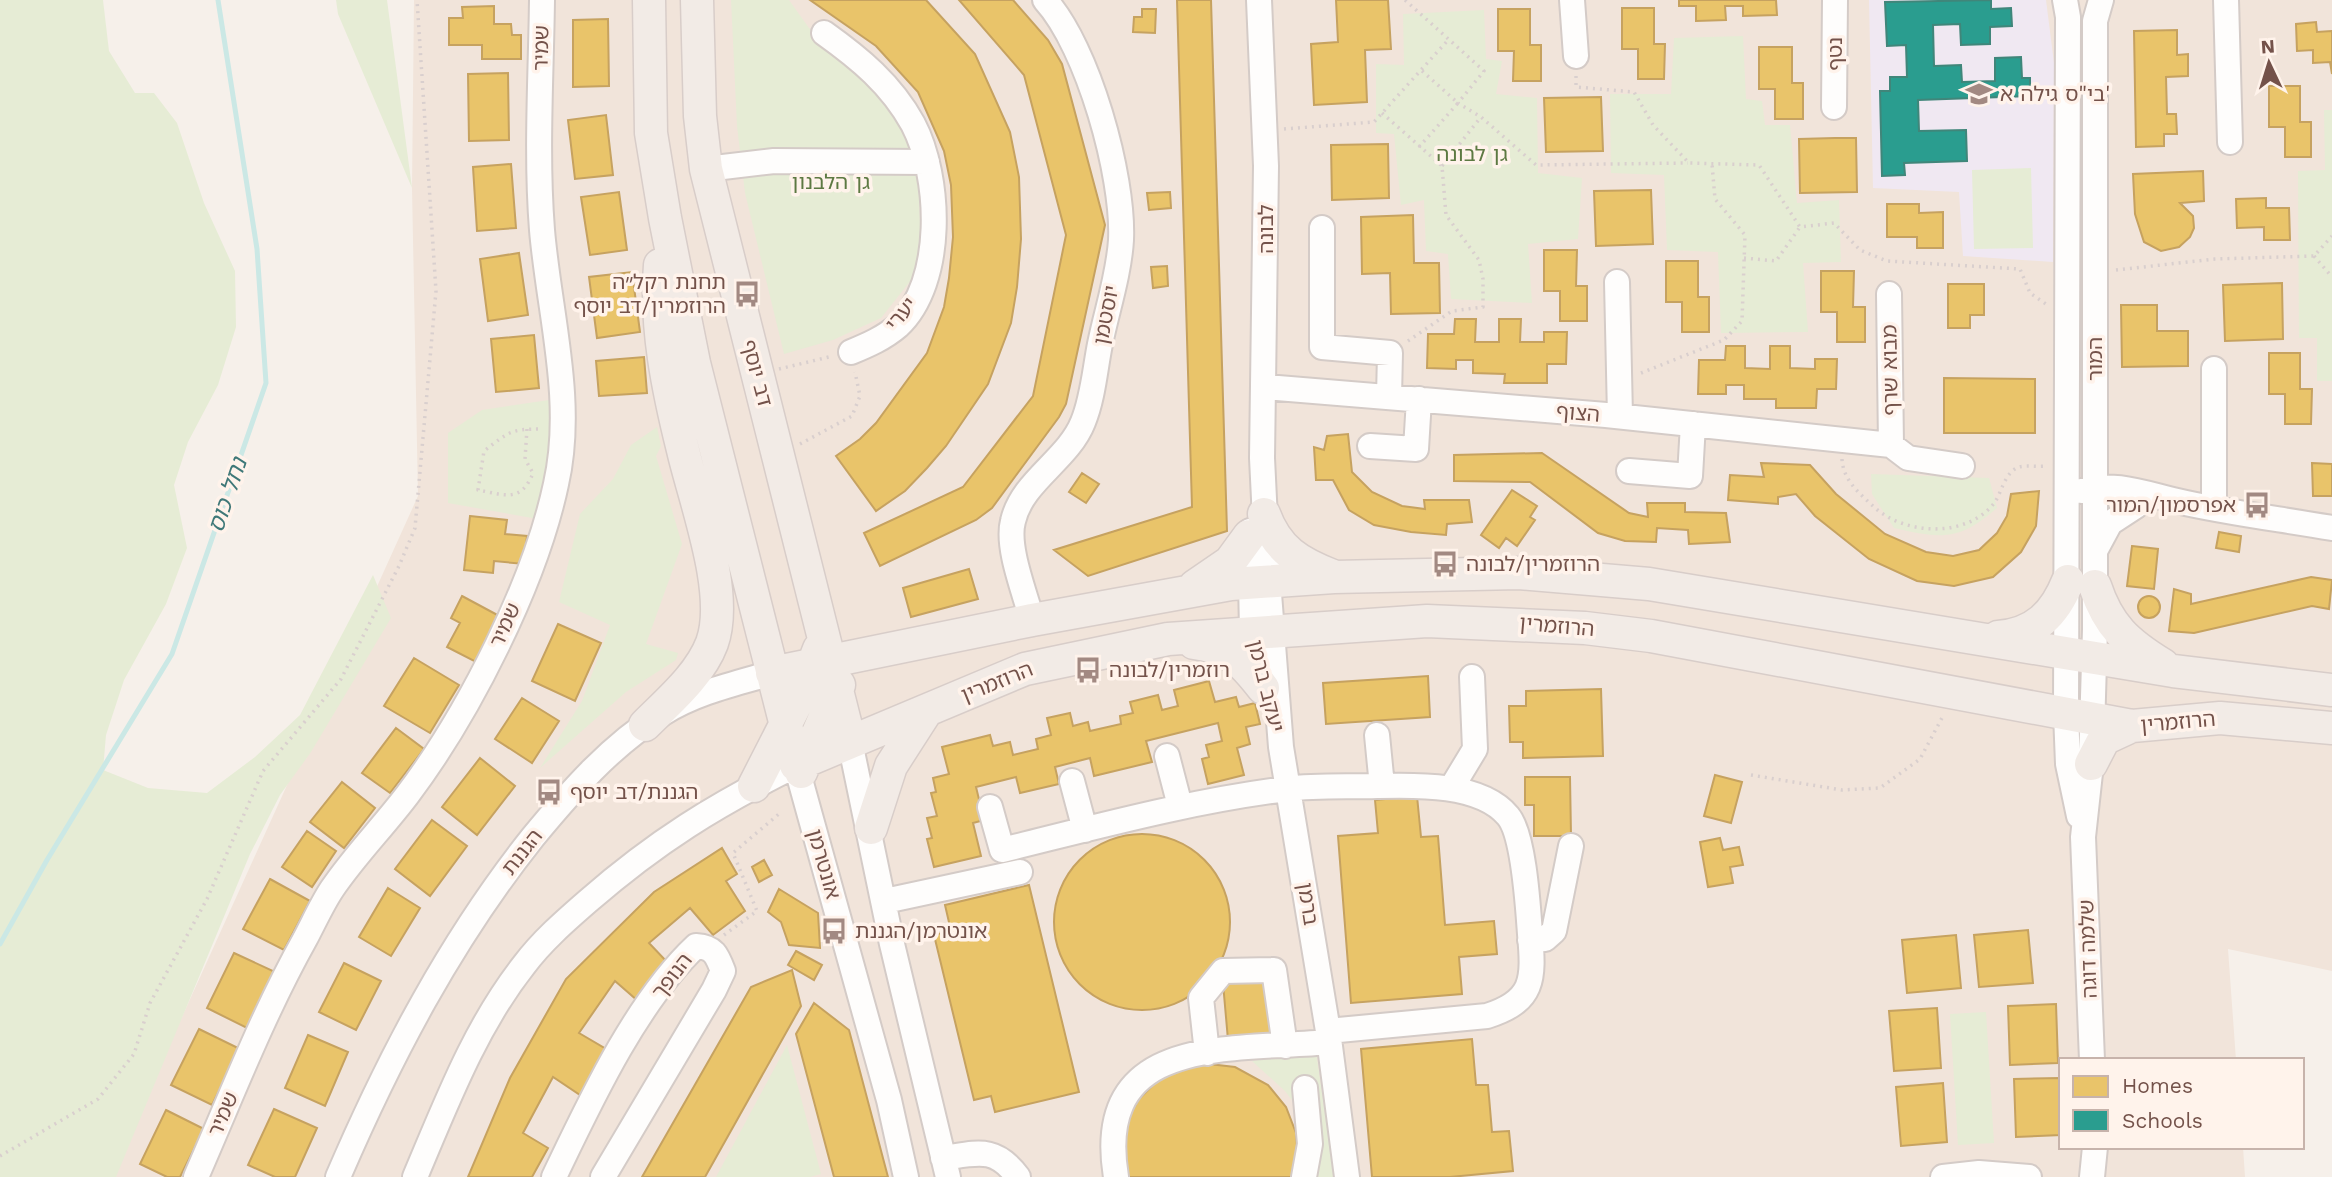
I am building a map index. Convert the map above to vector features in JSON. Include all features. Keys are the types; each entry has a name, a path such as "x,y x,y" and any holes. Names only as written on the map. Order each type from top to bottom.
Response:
{"main road":[{"path":"649,0 651,133 665,218 694,363 772,673"},
{"name":"דב יוסף","path":"697,0 700,116 706,169 831,652"},
{"path":"645,725 705,658 713,639 718,614 712,566 666,370 660,308 665,218"},
{"path":"1185,591 1230,562 1257,525 1302,564 1334,577"},
{"name":"הרוזמרין","path":"831,652 1032,620 1185,591 1334,577 1472,573 1573,576 1650,584 2173,671 2332,690"},
{"path":"1979,638 2003,637 2034,628 2082,584 2118,631 2143,653 2173,671"},
{"name":"הרוזמרין","path":"800,767 850,742 1034,666 1168,639 1427,621 1585,628 1651,636 2132,726 2220,718 2332,728"},
{"path":"1168,639 1199,643 1233,655 1245,663 1263,688"},
{"path":"831,652 836,690 850,742"},
{"path":"754,786 786,725 831,652"},
{"name":"הגננת","path":"772,673 831,652"},
{"name":"אונטרמן","path":"772,673 800,767"},
{"path":"800,767 836,690"},
{"path":"870,828 891,766 925,713"},
{"path":"2091,764 2104,739 2132,726"}],"street":[{"name":"שמיר","path":"196,1177 260,1027 332,889 409,792 441,746 484,672 518,595 557,482 561,429 560,379 540,200 542,0"},
{"name":"יוסטמן","path":"1032,620 1010,533 1013,519 1020,502 1083,424 1121,242 1116,181 1084,63 1070,33 1045,0"},
{"name":"לבונה","path":"1259,0 1265,131 1265,387 1257,525 1262,631"},
{"path":"1572,0 1576,56"},
{"name":"נטף","path":"1834,107 1835,0"},
{"name":"המור","path":"2065,0 2068,18 2068,495 2082,584 2080,716"},
{"name":"המור","path":"2082,584 2095,550 2095,21 2101,0"},
{"path":"2226,0 2230,142"},
{"name":"יערי","path":"824,33 874,72 911,121 927,162 934,223 925,279 914,304 899,325 878,340 851,352"},
{"path":"706,169 774,161 927,162"},
{"path":"1322,228 1322,346 1390,353 1389,397"},
{"path":"1617,282 1620,416"},
{"name":"מבוא שרף","path":"1889,294 1891,445"},
{"path":"2214,369 2214,508"},
{"name":"הצוף","path":"1265,387 1620,416 1891,445"},
{"path":"1370,446 1416,449 1419,399"},
{"path":"1629,471 1690,476 1693,424"},
{"path":"1891,445 1908,458 1962,466"},
{"path":"2068,495 2095,496 2139,491 2177,501 2332,528"},
{"path":"2095,496 2136,506 2177,501"},
{"path":"2095,550 2110,523 2136,506"},
{"name":"יעקב ברמן","path":"1262,631 1263,688 1281,747"},
{"name":"ברמן","path":"1262,631 1329,1037 1347,1177"},
{"name":"הגננת","path":"338,1177 395,1053 435,978 474,916 555,810 592,770 645,725 696,696 772,673"},
{"path":"1452,787 1475,749 1472,677"},
{"name":"שלמה דוגה","path":"2080,716 2091,764 2083,837 2092,1058"},
{"name":"שלמה דוגה","path":"2080,716 2068,764 2083,837"},
{"path":"1377,735 1382,786"},
{"path":"850,742 945,1167 993,1154 1008,1163 1018,1177"},
{"path":"1167,756 1180,806"},
{"path":"415,1177 471,1051 524,964 554,931 672,833 754,786 800,767"},
{"name":"אונטרמן","path":"800,767 882,1073 906,1177"},
{"path":"1072,781 1084,830"},
{"path":"990,807 1002,850 1180,806 1289,789 1452,787 1492,804 1507,814 1515,828 1526,890 1533,965 1530,985 1521,999 1509,1009 1469,1018 1329,1037 1285,1046 1206,1053 1161,1062 1141,1076 1124,1100 1115,1126 1112,1155 1116,1177"},
{"path":"1530,940 1545,939 1554,932 1571,846"},
{"path":"885,901 1020,872"},
{"name":"הנופך","path":"554,1177 582,1116 634,1026 682,959 696,946 708,947 717,955 723,971 603,1177"},
{"path":"1206,1053 1201,998 1223,971 1274,970 1285,1046"},
{"path":"1304,1177 1310,1144 1305,1088"},
{"path":"2092,1177 2095,1149"},
{"path":"1943,1177 1979,1173 2029,1177"}],"path":[{"path":"0,1156 98,1099 134,1054 150,1003 207,899 263,771 341,679 399,566 415,528 436,291 417,0"},
{"path":"1405,0 1484,71 1419,146"},
{"path":"1265,131 1374,122 1449,39"},
{"path":"1576,56 1576,87 1634,92 1653,125 1689,163"},
{"path":"1421,70 1536,165 1759,165 1800,227"},
{"path":"1382,113 1442,166 1447,215 1479,260 1483,279 1483,307 1452,311 1390,353"},
{"path":"1442,166 1480,117"},
{"path":"1619,382 1724,340 1742,321 1745,234 1715,199 1712,163"},
{"path":"1744,258 1776,261 1800,227 1834,223 1860,250 1887,261 2020,269 2030,293 2068,319"},
{"path":"2095,273 2216,259 2314,256 2332,236"},
{"path":"2314,256 2332,277"},
{"path":"757,374 851,352 860,396 852,416 779,455"},
{"path":"513,429 527,429 525,459 533,474 527,488 512,496 478,490 484,451 513,429"},
{"path":"1841,440 1843,471 1858,492 1882,515 1914,526 1944,530 1977,521 1995,501 2008,477 2018,467 2068,466"},
{"path":"1751,775 1842,790 1880,788 1920,759 1956,692"},
{"path":"708,947 757,911 733,853 780,813"}],"shaded area":[{"path":"414,0 2332,0 2332,971 2228,949 2236,1058 2059,1058 2059,1149 2243,1149 2245,1177 107,1177 114,1167 418,496 412,188"},
{"path":"1869,0 2046,0 2054,63 2053,262 1963,256 1959,192 1873,188"}],"green space":[{"path":"0,0 103,0 109,51 135,93 154,93 177,123 204,203 235,271 236,327 218,385 188,442 174,485 187,548 166,604 124,680 106,735 103,770 148,788 207,793 255,757 300,715 373,575 391,618 311,752 280,795 250,854 116,1177 0,1177"},
{"path":"336,0 387,0 412,188 338,14"},
{"name":"גן הלבנון","path":"731,0 789,0 809,28 870,74 905,124 918,171 921,247 912,279 881,318 833,340 784,354 745,193 737,126"},
{"name":"גן לבונה","path":"1484,10 1486,59 1502,61 1496,94 1537,98 1538,173 1582,178 1578,239 1528,244 1532,303 1451,299 1448,254 1426,251 1424,200 1401,205 1394,134 1376,133 1376,64 1404,65 1403,14"},
{"path":"1743,36 1746,99 1762,101 1765,125 1790,125 1797,203 1839,200 1841,262 1803,263 1808,332 1721,333 1718,252 1667,250 1664,175 1611,173 1610,94 1671,94 1674,38"},
{"path":"2324,110 2332,110 2332,381 2317,381 2317,338 2299,338 2298,171 2325,170"},
{"path":"2031,168 2033,248 1974,249 1972,170"},
{"path":"549,400 549,463 538,519 448,503 448,433 482,410"},
{"path":"657,427 661,446 656,456 682,544 646,644 678,653 676,660 626,692 540,768 582,701 610,625 559,602 580,514 613,479 631,445"},
{"path":"1871,474 1989,478 1997,508 1972,527 1960,532 1938,535 1894,528 1872,494"},
{"path":"1986,1012 1994,1143 1958,1145 1950,1014"},
{"path":"787,1045 821,1174 810,1177 716,1177"},
{"path":"1316,1051 1334,1177 1311,1177 1315,1131 1285,1091 1252,1061"}],"building: Homes":[{"path":"810,0 926,0 975,54 1010,132 1019,177 1021,239 1017,287 1011,323 988,384 946,446 927,468 905,491 876,511 836,456 860,439 876,423 927,353 944,307 949,278 953,237 951,185 944,151 918,92 876,46"},
{"path":"959,0 1013,0 1048,40 1062,64 1105,225 1066,404 1059,417 992,508 976,520 880,566 864,533 963,487 1033,396 1066,235 1024,75"},
{"path":"1177,0 1211,0 1227,531 1088,576 1054,550 1192,507"},
{"path":"1336,0 1388,0 1391,49 1365,50 1367,102 1314,105 1311,44 1338,42"},
{"path":"1679,0 1776,0 1777,15 1743,16 1743,6 1725,6 1726,20 1696,21 1696,6 1679,6"},
{"path":"494,6 494,24 511,24 512,35 521,35 521,59 482,59 482,45 449,45 449,18 463,18 462,7"},
{"path":"1622,8 1654,8 1654,44 1665,44 1664,79 1638,79 1638,49 1622,49"},
{"path":"1142,9 1156,9 1155,33 1133,32 1134,17 1142,17"},
{"path":"1498,9 1530,9 1530,45 1541,45 1541,81 1513,81 1514,51 1498,51"},
{"path":"608,19 609,86 573,87 573,20"},
{"path":"2316,22 2317,32 2332,31 2332,74 2330,62 2313,63 2313,50 2297,51 2296,24"},
{"path":"2177,30 2177,55 2188,54 2188,76 2166,77 2167,114 2176,114 2177,134 2164,134 2164,146 2136,147 2134,31"},
{"path":"1759,47 1792,47 1792,83 1803,83 1803,119 1775,119 1775,89 1759,89"},
{"path":"508,73 509,140 469,141 468,74"},
{"path":"2269,86 2300,86 2300,122 2311,122 2311,157 2285,157 2285,127 2269,127"},
{"path":"1601,97 1603,151 1546,152 1544,98"},
{"path":"606,115 613,175 575,179 568,120"},
{"path":"1856,138 1857,192 1800,193 1799,139"},
{"path":"1388,144 1389,198 1332,200 1331,145"},
{"path":"511,164 516,228 477,231 473,167"},
{"path":"2203,171 2204,201 2180,203 2193,216 2194,228 2190,237 2179,247 2161,251 2144,242 2135,214 2133,174"},
{"path":"1651,190 1653,244 1596,246 1594,191"},
{"path":"619,192 627,250 590,255 581,197"},
{"path":"1170,192 1171,208 1149,210 1147,193"},
{"path":"2266,198 2266,208 2289,208 2290,240 2264,240 2264,227 2237,228 2236,199"},
{"path":"1887,204 1919,204 1919,213 1943,212 1943,248 1917,248 1917,237 1887,237"},
{"path":"1413,215 1414,263 1439,263 1440,313 1391,314 1390,273 1362,274 1361,217"},
{"path":"1544,250 1577,250 1576,286 1587,286 1587,321 1560,321 1560,291 1544,291"},
{"path":"519,253 528,315 488,321 480,259"},
{"path":"1666,261 1698,261 1698,297 1709,297 1709,332 1682,332 1682,302 1666,302"},
{"path":"1167,266 1168,286 1153,288 1151,267"},
{"path":"1821,271 1854,271 1853,307 1865,307 1865,342 1837,342 1837,312 1821,312"},
{"path":"632,272 640,332 597,338 589,277"},
{"path":"2282,283 2283,339 2225,341 2223,285"},
{"path":"1948,284 1984,284 1984,315 1970,315 1970,328 1948,328"},
{"path":"2121,305 2157,305 2157,331 2188,331 2188,366 2122,367"},
{"path":"1455,319 1476,319 1475,342 1499,342 1499,319 1521,319 1520,342 1544,342 1544,332 1567,332 1566,364 1547,364 1547,383 1504,383 1505,374 1473,373 1473,360 1456,360 1456,369 1427,368 1428,334 1454,334"},
{"path":"534,335 539,388 496,392 491,339"},
{"path":"1726,346 1745,346 1745,368 1770,369 1770,346 1790,346 1790,368 1815,369 1815,359 1837,359 1836,389 1817,389 1816,408 1776,408 1776,399 1744,399 1744,385 1726,385 1726,394 1698,394 1699,360 1725,360"},
{"path":"2269,353 2300,353 2300,389 2312,389 2311,424 2285,424 2285,394 2269,394"},
{"path":"644,357 647,393 599,396 596,361"},
{"path":"1944,378 2035,379 2035,433 1944,433"},
{"path":"1348,434 1352,472 1372,492 1402,506 1425,509 1424,500 1469,500 1472,522 1447,524 1446,535 1411,532 1374,525 1349,510 1333,480 1316,480 1314,447 1324,450 1327,436"},
{"path":"1542,453 1629,513 1648,517 1647,503 1685,503 1685,512 1726,513 1730,542 1689,544 1688,530 1657,528 1656,542 1625,541 1598,533 1530,482 1454,481 1454,455"},
{"path":"1761,463 1810,465 1836,494 1885,534 1926,552 1953,556 1979,550 1997,533 2007,516 2011,494 2039,491 2036,526 2021,552 1993,577 1954,586 1917,581 1869,559 1815,516 1796,494 1778,497 1778,504 1728,500 1730,475 1764,477"},
{"path":"2312,463 2332,464 2332,496 2313,496"},
{"path":"1082,473 1099,484 1086,503 1069,492"},
{"path":"1512,490 1537,506 1530,517 1535,520 1517,546 1506,538 1499,548 1481,535"},
{"path":"470,516 507,520 505,534 527,536 524,564 494,561 493,573 464,570"},
{"path":"2219,532 2241,536 2239,552 2216,548"},
{"path":"2132,546 2158,549 2154,589 2127,586"},
{"path":"969,569 978,599 911,617 903,588"},
{"path":"2311,577 2332,580 2329,609 2312,606 2194,633 2169,631 2174,589 2191,594 2191,604"},
{"path":"462,596 503,618 478,663 447,647 460,623 451,618"},
{"path":"2145,596 2153,596 2160,603 2160,611 2153,618 2145,618 2138,611 2138,603"},
{"path":"558,624 601,643 575,701 532,681"},
{"path":"414,658 459,685 430,733 384,706"},
{"path":"1428,676 1430,717 1326,724 1323,683"},
{"path":"1209,681 1215,702 1236,697 1239,707 1255,703 1260,724 1246,727 1250,744 1237,748 1244,775 1208,784 1202,759 1209,757 1206,745 1222,741 1218,723 1146,741 1152,762 1094,776 1090,758 1055,767 1059,784 1020,793 1016,777 976,787 984,820 973,823 981,856 934,867 927,839 932,838 927,818 937,816 931,793 936,792 933,778 949,774 942,747 990,735 993,746 1010,742 1013,755 1038,749 1036,739 1051,735 1047,718 1070,713 1073,726 1088,722 1090,731 1121,724 1120,716 1133,713 1130,702 1158,695 1162,710 1178,706 1174,690"},
{"path":"1601,689 1603,756 1523,758 1523,742 1510,742 1509,706 1526,706 1526,691"},
{"path":"522,698 559,721 532,763 495,739"},
{"path":"396,728 424,749 390,793 362,773"},
{"path":"480,758 515,786 477,835 442,807"},
{"path":"1715,775 1742,782 1731,823 1704,816"},
{"path":"1525,777 1570,777 1571,836 1534,836 1534,805 1525,805"},
{"path":"342,782 375,808 344,848 310,822"},
{"path":"1417,796 1421,837 1438,836 1445,925 1494,921 1497,954 1459,957 1462,994 1351,1003 1338,836 1378,833 1375,800"},
{"path":"432,820 467,846 430,896 395,869"},
{"path":"307,831 336,851 312,887 282,867"},
{"path":"1142,834 1176,841 1204,860 1223,888 1230,922 1223,956 1204,984 1176,1003 1142,1010 1108,1003 1080,984 1061,956 1054,922 1061,888 1080,860 1108,841"},
{"path":"1720,838 1723,850 1739,847 1743,865 1730,867 1733,883 1708,887 1700,842"},
{"path":"722,848 737,874 726,881 745,911 713,935 690,908 649,943 669,964 638,1001 615,981 579,1033 606,1049 583,1097 553,1077 523,1133 548,1148 532,1177 468,1177 510,1078 566,979 654,892"},
{"path":"764,860 772,875 759,882 752,867"},
{"path":"270,879 310,901 284,950 243,929"},
{"path":"1029,885 1079,1092 995,1112 991,1096 974,1100 934,935 951,931 945,905"},
{"path":"388,888 420,908 391,956 359,937"},
{"path":"779,889 818,913 820,948 789,945 781,922 768,912"},
{"path":"2028,930 2033,983 1979,987 1974,935"},
{"path":"1956,935 1961,988 1907,993 1902,940"},
{"path":"796,951 822,965 814,980 788,965"},
{"path":"234,953 275,972 247,1028 207,1008"},
{"path":"344,963 381,981 356,1030 319,1012"},
{"path":"792,970 801,1006 705,1177 642,1177 751,987"},
{"path":"1268,979 1273,1036 1228,1040 1223,983"},
{"path":"814,1003 849,1030 888,1177 834,1177 796,1034"},
{"path":"2056,1004 2058,1063 2010,1065 2008,1006"},
{"path":"1937,1008 1941,1068 1894,1071 1889,1011"},
{"path":"199,1029 240,1049 212,1105 171,1085"},
{"path":"308,1035 348,1052 325,1106 285,1088"},
{"path":"1472,1039 1476,1085 1488,1085 1492,1132 1509,1131 1513,1171 1450,1177 1372,1177 1361,1049"},
{"path":"1209,1064 1235,1067 1268,1085 1286,1107 1296,1133 1298,1160 1294,1177 1126,1177 1121,1162 1129,1116 1139,1099 1157,1081 1185,1067"},
{"path":"2059,1078 2059,1135 2016,1137 2014,1079"},
{"path":"1943,1083 1947,1142 1901,1146 1896,1087"},
{"path":"274,1109 317,1128 295,1177 275,1177 248,1165"},
{"path":"166,1110 204,1129 180,1177 167,1177 140,1164"}],"building: Schools":[{"path":"1991,0 1991,9 2011,8 2012,26 1990,27 1990,44 1961,45 1960,24 1933,25 1934,66 1961,65 1962,82 1995,81 1995,58 2021,57 2022,78 2030,78 2030,96 1918,100 1919,131 1966,130 1967,161 1904,163 1905,175 1882,176 1880,91 1890,91 1890,77 1907,77 1906,45 1887,46 1885,2"}],"waterway":[{"name":"נחל כוס","path":"0,944 47,860 172,654 266,383 257,249 218,0"}],"place":[{"name":"בי\"ס גילה א'","path":"1979,94"},
{"name":"תחנת רקל״ה הרוזמרין/דב יוסף","path":"747,294"},
{"name":"אפרסמון/המור","path":"2257,505"},
{"name":"הרוזמרין/לבונה","path":"1445,564"},
{"name":"רוזמרין/לבונה","path":"1088,670"},
{"name":"הגננת/דב יוסף","path":"549,792"},
{"name":"אונטרמן/הגננת","path":"834,931"}]}
